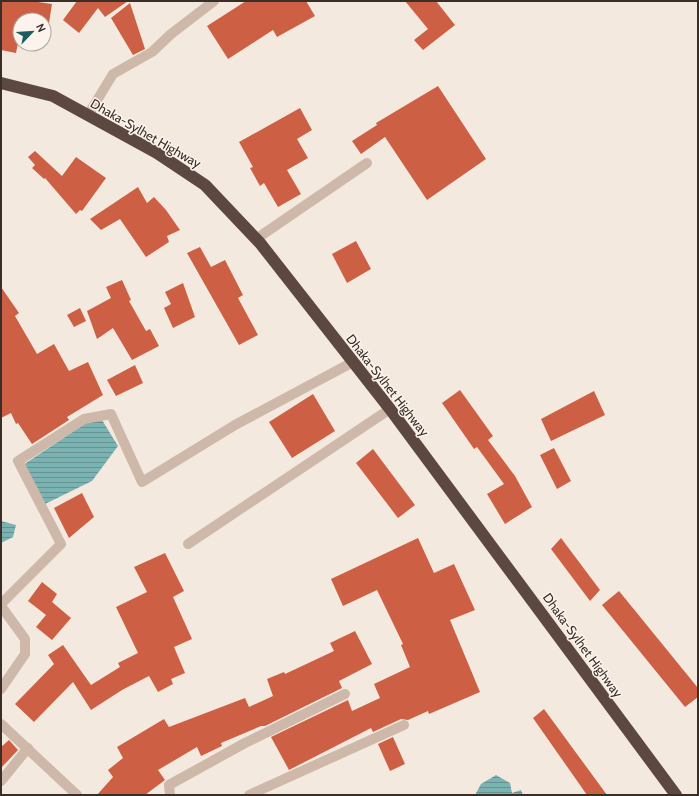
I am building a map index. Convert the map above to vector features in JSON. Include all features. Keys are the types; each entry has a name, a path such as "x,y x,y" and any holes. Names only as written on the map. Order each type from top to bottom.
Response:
{"highway":[{"name":"Dhaka-Sylhet Highway","path":"1,83 53,96 157,153 205,185 256,239 390,409 676,795"}],"street":[{"path":"88,115 113,74 152,52 171,34 214,1"},
{"path":"256,239 367,163"},
{"path":"1,689 25,654 25,639 1,605 61,544 18,462 84,419 111,414 142,482 235,426 353,362"},
{"path":"188,544 390,409"},
{"path":"170,795 169,785 245,743 345,694"},
{"path":"1,724 76,795"},
{"path":"249,795 404,725"},
{"path":"1,781 28,748"}],"water":[{"path":"102,420 118,446 92,481 43,505 23,465 89,421"},
{"path":"1,521 16,525 13,537 1,543"},
{"path":"496,775 510,783 512,793 521,790 523,795 475,795 481,784"}],"building":[{"path":"1,1 31,1 52,4 51,12 12,12 12,52 16,53 1,50"},
{"path":"77,1 128,1 105,17 98,8 79,33 63,20"},
{"path":"246,1 306,1 315,16 277,37 273,30 228,59 207,26"},
{"path":"405,1 436,1 455,25 423,50 414,40 428,29"},
{"path":"130,3 145,49 133,55 111,18"},
{"path":"438,86 486,159 427,200 385,137 361,154 352,141 377,125 376,123"},
{"path":"300,108 312,130 297,139 308,158 287,170 301,194 278,207 264,183 260,186 250,168 253,167 239,142"},
{"path":"35,151 62,176 76,157 106,178 82,211 80,210 76,214 45,178 44,179 32,168 35,165 28,157"},
{"path":"138,187 147,203 154,197 166,210 180,230 167,236 169,242 146,257 120,219 101,230 90,219"},
{"path":"356,241 371,269 347,283 332,254"},
{"path":"200,247 211,267 225,260 243,295 238,298 258,335 239,345 187,253"},
{"path":"122,280 131,300 129,301 146,331 150,329 159,346 132,360 113,328 97,339 87,311 111,298 106,287"},
{"path":"183,283 195,317 173,328 164,308 171,304 165,292"},
{"path":"1,287 19,313 15,316 37,354 54,344 69,371 88,362 103,395 67,417 69,420 32,444 18,423 16,424 11,413 1,418"},
{"path":"80,308 86,321 74,327 67,315"},
{"path":"135,365 143,383 116,396 107,380"},
{"path":"460,390 493,436 488,440 515,476 532,507 505,524 487,494 504,484 477,447 474,449 442,403"},
{"path":"594,391 605,415 551,441 541,419"},
{"path":"313,394 335,431 292,458 269,422"},
{"path":"554,448 571,481 557,489 540,455"},
{"path":"373,449 415,505 398,518 356,463"},
{"path":"82,493 94,517 69,538 54,508"},
{"path":"418,538 434,573 454,564 475,610 450,620 480,692 429,714 428,711 408,720 401,719 373,732 371,728 289,770 271,737 348,700 352,711 380,698 374,684 410,667 401,645 403,644 377,590 343,606 331,579"},
{"path":"561,538 600,590 590,601 551,549"},
{"path":"165,553 184,591 173,597 192,639 174,647 185,673 171,679 173,684 158,692 149,676 122,690 91,710 73,682 34,722 15,704 54,664 48,655 63,645 91,685 120,667 118,663 138,653 116,607 147,592 134,567"},
{"path":"42,582 57,594 52,602 71,618 52,640 36,627 46,615 28,601"},
{"path":"619,591 698,688 698,697 685,707 602,605"},
{"path":"355,631 372,664 339,681 342,688 265,726 261,726 221,743 222,746 201,756 197,747 158,770 165,780 145,795 97,795 113,777 108,770 123,758 117,747 164,719 169,727 245,698 249,707 273,696 267,679 284,672 285,674 334,651 330,643"},
{"path":"544,709 607,795 587,795 533,718"},
{"path":"393,737 405,764 390,771 378,744"},
{"path":"9,740 18,750 1,768 1,747"}]}
